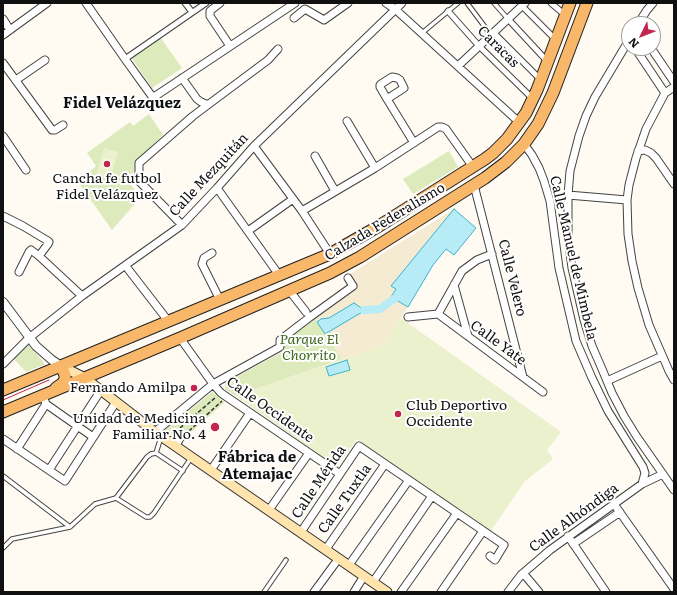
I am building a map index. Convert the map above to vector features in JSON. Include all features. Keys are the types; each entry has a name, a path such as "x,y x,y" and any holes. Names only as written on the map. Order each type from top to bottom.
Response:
{"main road":[{"name":"Calzada Federalismo","path":"3,390 330,254 385,222 485,159 500,146 520,123 526,113 541,80 570,3"},
{"name":"Calzada Federalismo","path":"3,412 46,398 85,378 330,273 360,257 496,171 524,144 538,124 548,105 587,3"},
{"path":"61,366 85,378 158,434 387,592"},
{"path":"46,398 64,381 65,375 61,366"}],"street":[{"path":"3,35 47,3"},
{"path":"86,3 150,95 154,97 295,3"},
{"path":"185,3 192,12"},
{"path":"125,59 206,3"},
{"path":"220,3 210,12 210,16 230,46"},
{"path":"294,18 305,9 324,20 348,3"},
{"path":"386,3 422,33 520,123"},
{"name":"Calle Mezquitán","path":"3,364 30,338 82,296 182,225 254,146 402,3"},
{"path":"551,3 566,16"},
{"path":"644,16 654,3"},
{"path":"458,66 523,5 556,41"},
{"name":"Caracas","path":"448,11 479,46 533,99"},
{"path":"508,19 548,62"},
{"path":"3,20 10,30"},
{"path":"493,34 541,80"},
{"path":"182,225 139,181 139,163 209,104 268,60 278,49"},
{"name":"Calle Manuel de Mimbela","path":"621,53 595,97 578,136 570,171 568,195 569,244 572,268 584,320 592,346 607,381 628,423 674,490"},
{"path":"640,56 665,93"},
{"path":"656,56 674,82"},
{"path":"16,80 46,60"},
{"path":"3,63 52,130 55,130 63,125"},
{"path":"182,78 197,99 201,102 209,104"},
{"path":"674,87 665,93 646,129 638,151 629,185 627,200 628,234 638,288 649,325 674,380"},
{"path":"388,99 414,143"},
{"path":"347,121 375,168"},
{"path":"302,211 375,168 438,127 446,129 473,167"},
{"path":"3,136 26,170"},
{"name":"Calle Manuel de Mimbela","path":"524,144 532,155 544,182 550,201 559,268 576,341 608,411 643,467 645,473 642,484"},
{"path":"254,146 302,211 330,254"},
{"path":"638,151 645,150 651,153 674,184"},
{"path":"315,156 335,191"},
{"name":"Calle Velero","path":"474,185 524,377"},
{"path":"217,188 279,275"},
{"path":"568,195 627,200"},
{"path":"248,231 293,199"},
{"path":"3,216 49,242 39,256"},
{"path":"554,230 562,235 568,231"},
{"path":"556,245 563,238 567,240 569,244"},
{"path":"19,272 31,250 82,296"},
{"path":"212,253 204,258 202,264 220,300"},
{"path":"408,316 438,314 462,271 477,260 492,254"},
{"path":"128,269 168,322"},
{"path":"158,434 213,384 280,348 280,340 353,286 348,278"},
{"path":"454,285 468,336"},
{"path":"289,290 306,312"},
{"path":"3,302 30,338 44,353 61,366"},
{"name":"Calle Yate","path":"438,314 543,392"},
{"name":"Calle Occidente","path":"180,338 213,384 223,395 340,474"},
{"path":"607,381 662,356"},
{"path":"49,470 101,390"},
{"path":"17,449 46,398 93,437"},
{"path":"3,439 65,481 116,402"},
{"path":"212,470 250,413"},
{"path":"176,446 183,435"},
{"name":"Calle Mérida","path":"301,532 359,446 385,464"},
{"path":"269,510 309,453"},
{"path":"385,464 504,545 495,560 490,556"},
{"name":"Calle Tuxtla","path":"326,549 385,464"},
{"name":"Calle Alhóndiga","path":"508,592 523,573 568,536 642,484 663,474"},
{"path":"349,565 408,480"},
{"path":"373,582 432,496"},
{"path":"614,504 674,589"},
{"name":"Calle Alhóndiga","path":"573,544 620,512"},
{"path":"401,592 457,513"},
{"path":"441,592 483,531"},
{"path":"568,536 606,592"},
{"path":"314,592 339,558"},
{"path":"523,573 539,592"},
{"path":"354,592 364,576"}],"lane":[{"path":"422,33 458,3"},
{"path":"466,3 493,34"},
{"path":"494,3 508,19"},
{"path":"156,453 158,434"},
{"path":"3,548 12,540 70,527 95,504 116,498 147,457 151,454 156,453 183,471"},
{"path":"116,498 146,517 150,517 192,457"},
{"path":"3,476 70,527"},
{"path":"264,592 286,560"}],"path":[{"path":"180,428 223,395"},
{"path":"183,435 223,395"}],"shaded area":[{"path":"454,209 476,228 454,255 446,249 433,265 383,345 342,359 314,317 356,288 356,282 350,274"}],"green space":[{"path":"158,34 182,68 152,88 129,54"},
{"path":"149,114 163,135 142,155 128,182 141,197 112,230 78,182 96,166 87,153 130,122 133,126"},
{"name":"Cancha fe futbol Fidel Velázquez","path":"104,148 118,152 110,180 96,176"},
{"path":"449,151 458,167 413,194 403,179"},
{"name":"Parque El Chorrito","path":"314,317 342,359 236,396 225,389 225,383 284,351 284,340"},
{"name":"Club Deportivo Occidente","path":"401,318 561,432 547,450 553,459 525,481 490,532 357,439 337,467 236,396 383,345"},
{"path":"27,343 45,364 26,372 12,357"},
{"path":"212,392 225,402 181,441 165,430"}],"water":[{"path":"454,209 476,228 454,255 446,249 433,265 408,307 391,297 396,289 391,286"},
{"path":"354,303 364,311 325,334 317,322 321,319 329,318"},
{"path":"347,360 350,370 329,376 326,367"}],"waterway":[{"path":"364,310 380,309 394,299"}],"tram line":[{"path":"3,400 49,380"}],"place":[{"name":"Cancha fe futbol Fidel Velázquez","path":"107,164"},
{"name":"Fernando Amilpa","path":"194,388"},
{"name":"Club Deportivo Occidente","path":"398,414"},
{"name":"Unidad de Medicina Familiar No. 4","path":"215,427"}],"district":[{"name":"Fidel Velázquez","path":"122,104"},
{"name":"Fábrica de Atemajac","path":"257,466"}]}
